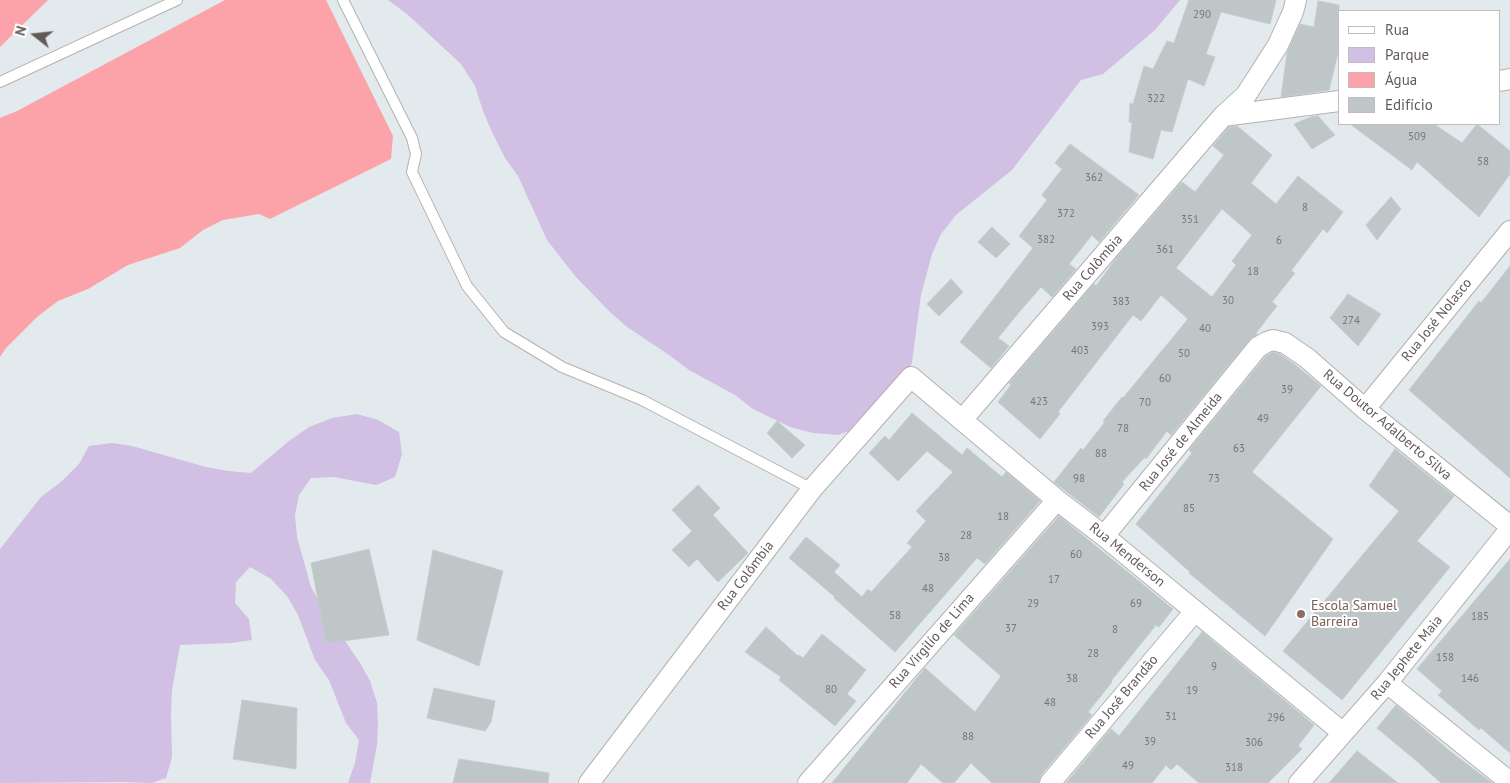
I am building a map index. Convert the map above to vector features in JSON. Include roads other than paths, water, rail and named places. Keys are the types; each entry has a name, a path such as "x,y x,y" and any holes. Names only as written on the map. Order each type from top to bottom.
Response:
{"street":[{"name":"Rua Colômbia","path":"962,420 1223,116 1246,94 1272,53 1293,12 1296,0"},
{"path":"1223,116 1338,101"},
{"name":"Rua José Nolasco","path":"1365,408 1510,231"},
{"name":"Rua Doutor Adalberto Silva","path":"1258,348 1273,340 1289,345 1510,528"},
{"name":"Rua José de Almeida","path":"1104,536 1258,348"},
{"name":"Rua Colômbia","path":"589,783 812,489 911,377"},
{"name":"Rua Menderson","path":"911,377 1057,500 1104,536 1343,733"},
{"name":"Rua Virgilío de Lima","path":"808,783 1057,500"},
{"name":"Rua Jephete Maia","path":"1299,783 1388,683 1510,528"},
{"name":"Rua José Brandão","path":"1050,783 1195,611"},
{"path":"1388,683 1510,782"}],"lane":[{"path":"0,82 177,0"},
{"path":"343,0 412,138 416,154 412,172 463,278 467,286 504,332 562,367 642,400 812,489"}],"water":[{"path":"0,0 48,0 0,47"},
{"path":"225,0 326,0 393,136 391,159 270,219 259,214 223,220 203,230 180,248 128,265 88,289 58,301 37,317 6,348 0,357 0,118 17,111"}],"place":[{"name":"Escola Samuel Barreira","path":"1301,614"}]}
